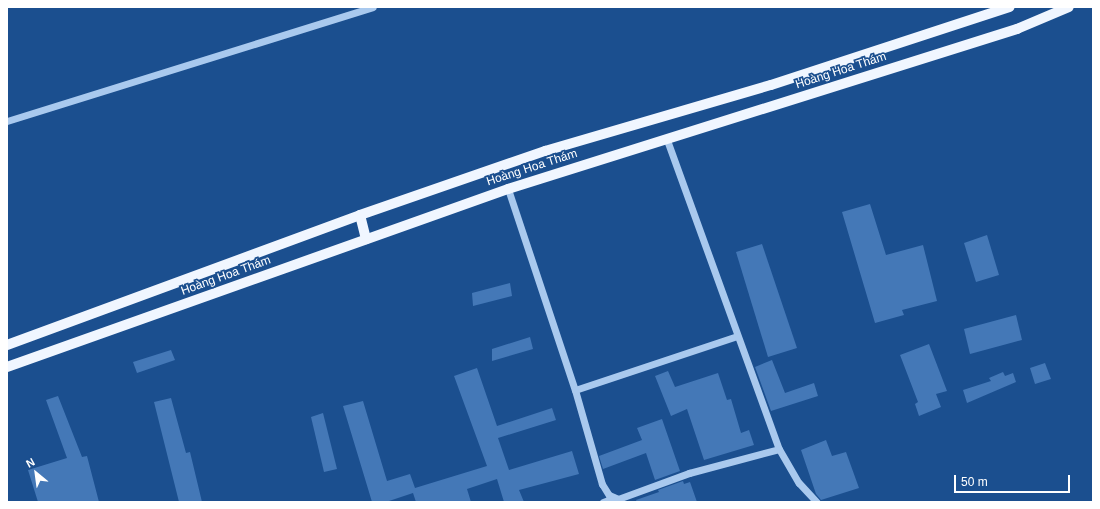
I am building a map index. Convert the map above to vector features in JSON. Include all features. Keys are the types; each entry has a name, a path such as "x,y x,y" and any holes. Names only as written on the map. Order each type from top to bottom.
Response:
{"main road":[{"name":"Hoàng Hoa Thám","path":"7,345 360,215 545,152 771,85 1010,7"},
{"name":"Hoàng Hoa Thám","path":"7,367 508,189 1017,29 1069,7"},
{"path":"360,215 366,239"}],"street":[{"path":"7,121 373,7"},
{"path":"667,140 779,449 799,483 817,502"},
{"path":"508,189 575,390 602,484 614,498"},
{"path":"575,390 737,336"},
{"path":"603,502 614,498 618,499 689,473 779,449"}],"building":[{"path":"870,204 886,255 923,245 937,301 902,310 904,315 875,323 842,212"},
{"path":"987,235 999,275 976,282 964,243"},
{"path":"762,244 797,348 768,357 736,252"},
{"path":"510,283 512,296 473,306 472,293"},
{"path":"1016,315 1022,340 970,354 964,329"},
{"path":"530,337 533,349 492,361 492,349"},
{"path":"929,344 947,391 936,394 941,407 919,416 915,404 918,402 900,355"},
{"path":"171,350 175,360 137,373 133,362"},
{"path":"772,360 785,393 814,383 818,396 771,411 755,367"},
{"path":"1045,363 1051,379 1035,384 1030,368"},
{"path":"477,368 497,426 552,408 556,420 498,438 509,470 572,451 579,474 519,490 524,502 504,502 497,479 467,489 471,502 416,502 413,493 386,502 372,502 343,406 363,401 387,481 410,474 415,488 487,466 454,376"},
{"path":"668,371 675,387 718,373 727,400 731,399 741,433 749,430 754,445 704,460 687,409 671,416 655,376"},
{"path":"1003,372 1005,376 1013,373 1016,382 967,403 963,390 991,381 989,378"},
{"path":"58,396 82,457 87,456 99,502 38,502 28,470 67,458 46,400"},
{"path":"171,398 186,453 190,452 202,502 179,502 154,402"},
{"path":"323,413 337,469 324,472 311,417"},
{"path":"662,419 680,471 655,480 646,453 603,469 599,456 642,440 637,428"},
{"path":"826,440 832,456 846,452 859,488 821,500 816,494 801,450"},
{"path":"683,481 684,484 690,482 697,502 637,502 636,500 659,492 658,490"}]}
